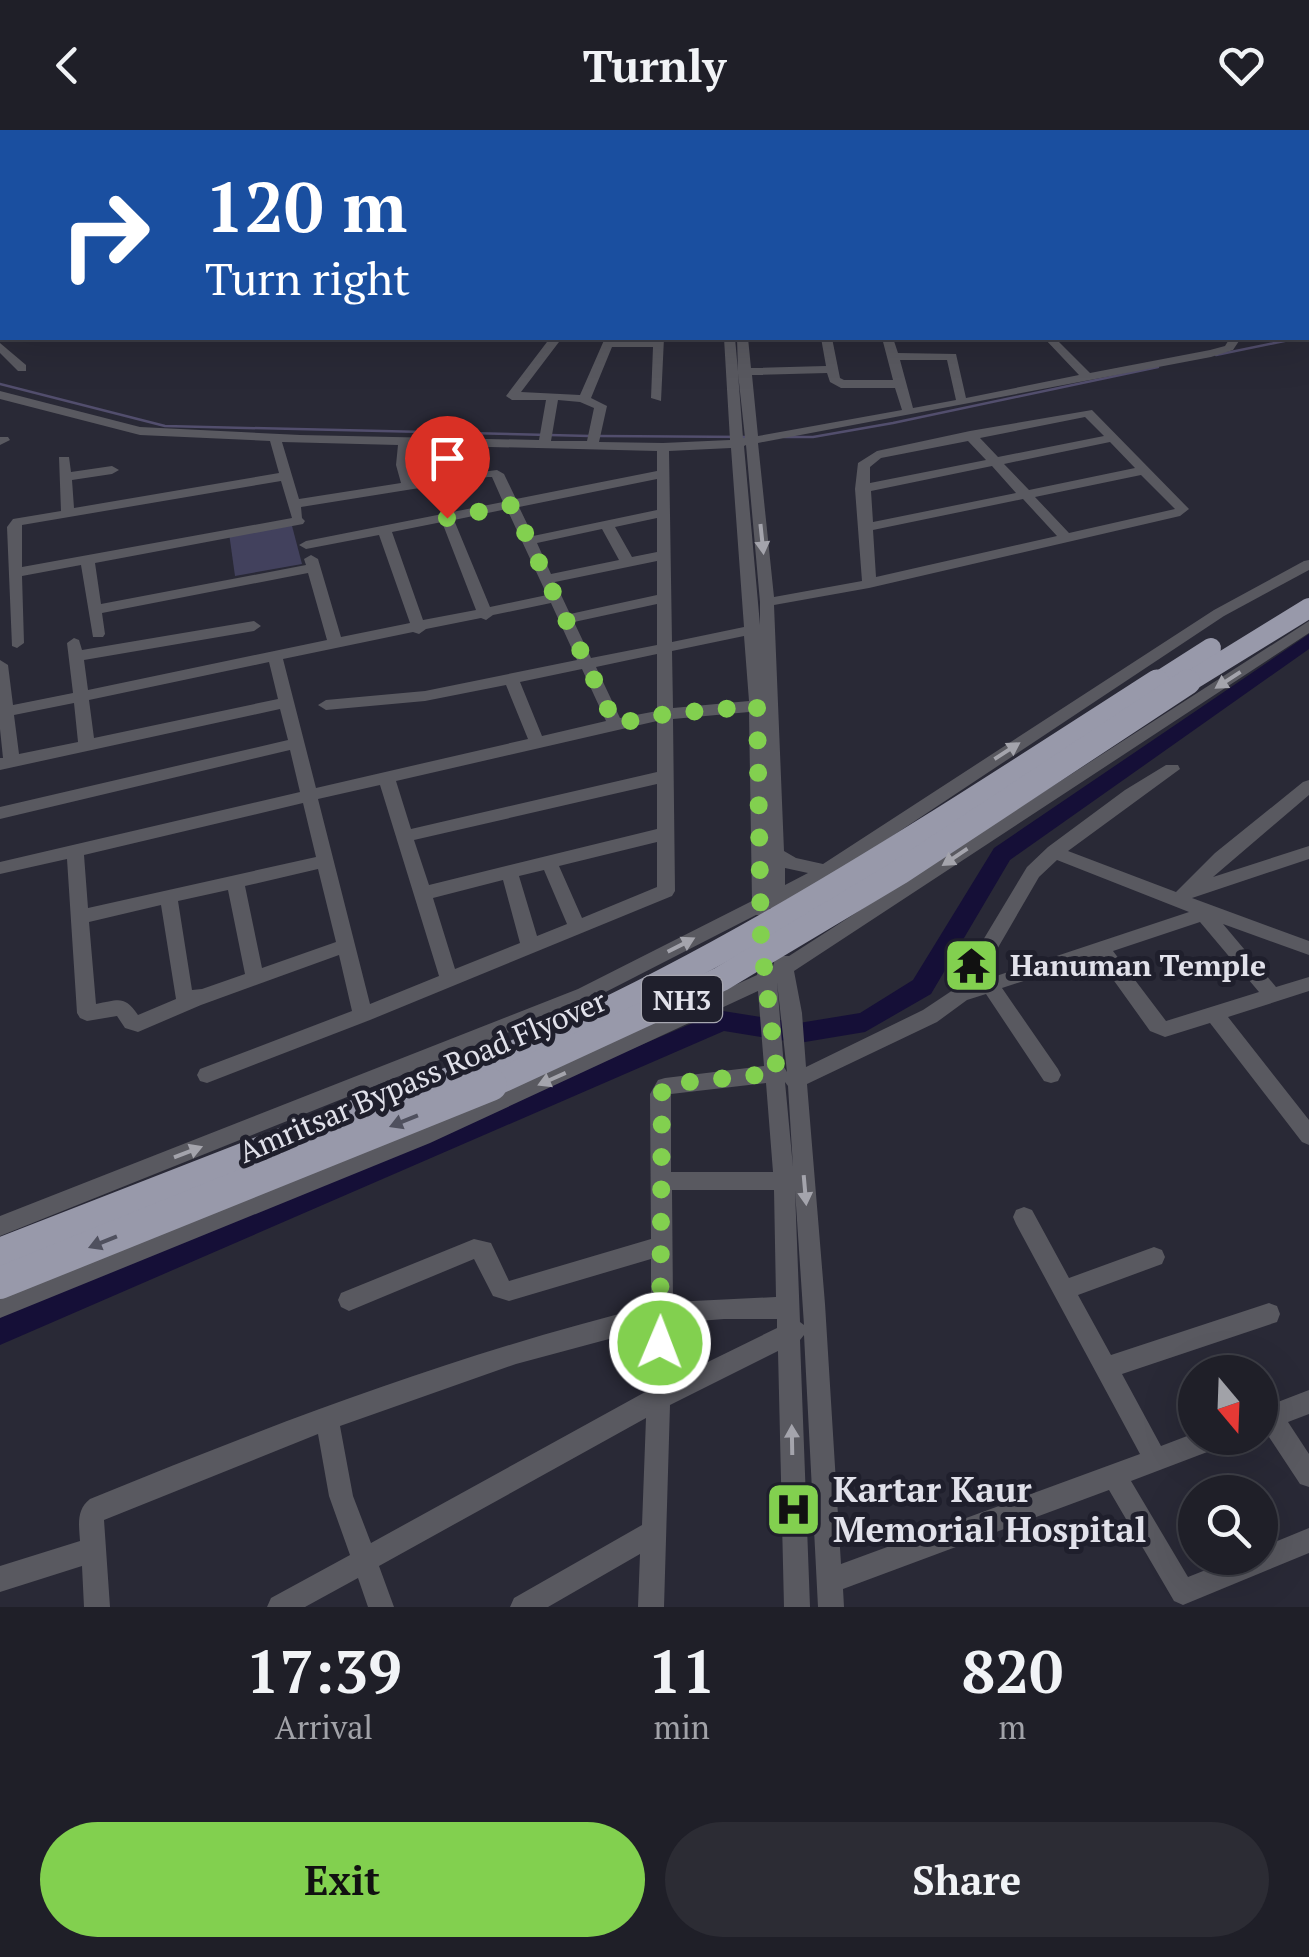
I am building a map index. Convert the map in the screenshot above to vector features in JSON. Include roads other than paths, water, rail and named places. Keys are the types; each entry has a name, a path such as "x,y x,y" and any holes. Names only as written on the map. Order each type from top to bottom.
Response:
{"highway":[{"name":"Amritsar Bypass Road Flyover","path":"0,1254 164,1187 474,1070 690,971 828,893 1166,674 1309,590"},
{"name":"Amritsar Bypass Road Flyover","path":"0,1283 514,1076 707,987 900,872 1122,724 1309,608"}],"street":[{"path":"554,340 512,396 584,399 601,406 593,440"},
{"path":"584,399 609,340 658,341 657,398"},
{"path":"728,340 767,602 764,705 769,901"},
{"path":"742,340 749,629 764,705 774,852 761,942 776,974 785,1068 784,1181 797,1607"},
{"path":"827,340 834,378 841,384 900,384"},
{"path":"888,340 906,408"},
{"path":"948,340 960,397"},
{"path":"1050,340 1084,374"},
{"path":"0,391 158,428 545,441 744,439 1084,374 1208,348 1221,340"},
{"path":"0,391 140,431 663,447 744,439 1211,353 1229,348 1234,340"},
{"path":"0,346 22,368"},
{"path":"891,356 952,357"},
{"path":"743,372 833,369"},
{"path":"545,441 552,398"},
{"path":"767,602 868,584 1180,512 1180,506 1092,415 1082,412 868,458 863,466 862,488 868,584"},
{"path":"970,435 1066,538"},
{"path":"275,438 336,645"},
{"path":"862,488 1113,438"},
{"path":"405,442 402,465 408,486"},
{"path":"207,1074 363,1016 666,891 663,447"},
{"path":"64,460 68,514"},
{"path":"65,477 112,470"},
{"path":"864,528 1145,470"},
{"path":"296,504 498,474 615,724"},
{"path":"306,546 663,474"},
{"path":"17,643 15,525 286,476"},
{"path":"528,542 664,512"},
{"path":"447,518 486,615"},
{"path":"15,573 298,521"},
{"path":"607,525 627,561"},
{"path":"385,531 420,629"},
{"path":"546,579 665,555"},
{"path":"87,559 98,634"},
{"path":"0,1226 585,994 769,901 826,871 1218,613 1309,564"},
{"path":"94,610 313,568"},
{"path":"1,704 82,695 420,629 554,598"},
{"path":"565,620 664,598"},
{"path":"0,621 18,617"},
{"path":"87,746 75,650 254,626"},
{"path":"0,1307 424,1137 776,974 1309,626"},
{"path":"326,705 425,696 665,645 768,628"},
{"path":"276,656 363,1016"},
{"path":"0,665 6,762 288,702"},
{"path":"511,679 537,742"},
{"path":"0,868 615,724 666,714 764,705"},
{"path":"0,812 298,743"},
{"path":"960,995 1033,872 1130,794 1172,769"},
{"path":"406,836 665,776"},
{"path":"386,780 449,979"},
{"path":"1185,896 1221,858 1309,786"},
{"path":"424,893 663,834"},
{"path":"75,851 88,1014 122,1007 138,1024 195,999 345,946"},
{"path":"774,852 791,863 826,871"},
{"path":"1054,852 1185,896 1206,913 1272,996"},
{"path":"1185,896 1309,852"},
{"path":"79,917 325,861"},
{"path":"549,862 576,925"},
{"path":"509,872 530,944"},
{"path":"236,880 255,978"},
{"path":"168,895 183,994 195,999"},
{"path":"651,1607 662,1314 660,1094 665,1086 785,1068 930,1016 960,995 989,984 1206,913 1309,948"},
{"path":"782,1012 808,966 830,940"},
{"path":"1102,948 1157,1025 1168,1028 1309,984"},
{"path":"989,984 1051,1074"},
{"path":"718,1004 746,1002 782,1012"},
{"path":"1214,1015 1309,1136"},
{"path":"785,1068 815,1322 830,1594 1178,1452"},
{"path":"661,1181 784,1181"},
{"path":"1024,1216 1156,1460"},
{"path":"349,1300 474,1249 483,1250 501,1289 509,1291 659,1247"},
{"path":"1064,1290 1154,1256"},
{"path":"97,1607 91,1516 99,1508 326,1419 498,1361 662,1314 788,1308"},
{"path":"1107,1368 1268,1314"},
{"path":"280,1607 657,1400 815,1322"},
{"path":"1278,1414 1309,1402"},
{"path":"326,1419 341,1496 381,1607"},
{"path":"1278,1436 1309,1475"},
{"path":"1114,1475 1183,1592 1309,1540"},
{"path":"523,1607 652,1533"},
{"path":"0,1578 93,1550"}],"waterway":[{"path":"1216,355 1289,340"},
{"path":"784,437 813,437 893,423 1158,367"},
{"path":"0,384 165,426 590,436"},
{"path":"599,436 750,437"},
{"path":"0,1331 723,1021 799,1033 865,1022 922,987 1002,854 1309,640"}],"place":[{"name":"Hanuman Temple","path":"971,965"},
{"name":"Kartar Kaur Memorial Hospital","path":"794,1509"}]}
